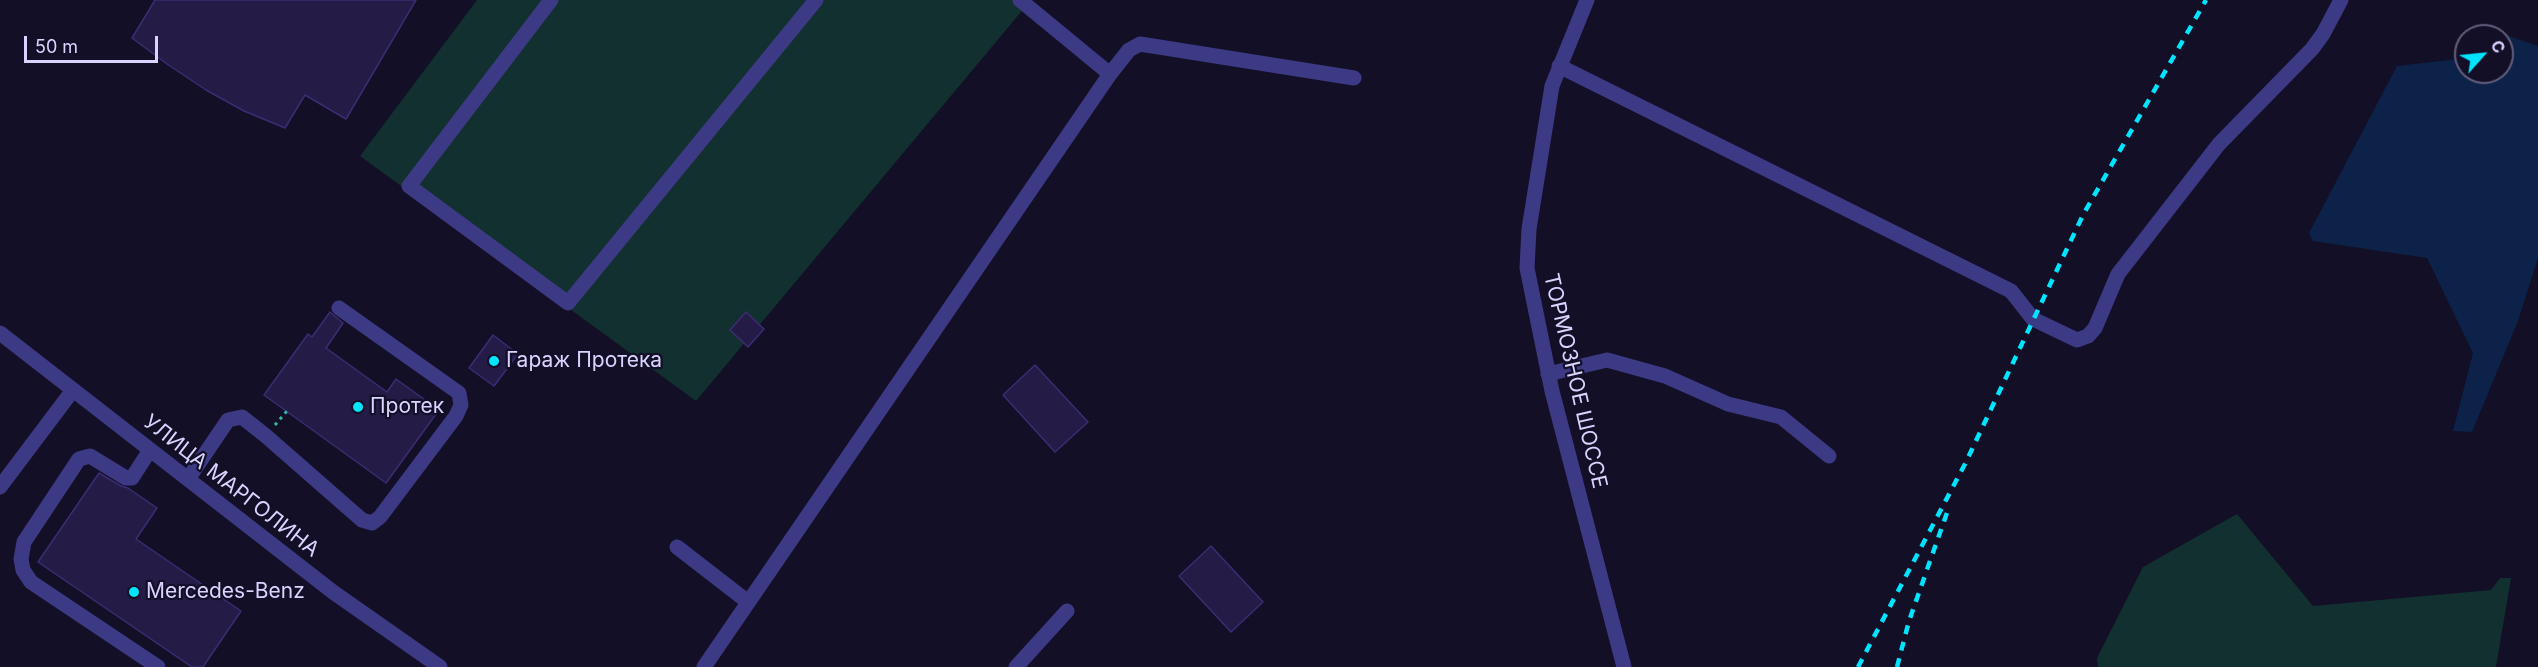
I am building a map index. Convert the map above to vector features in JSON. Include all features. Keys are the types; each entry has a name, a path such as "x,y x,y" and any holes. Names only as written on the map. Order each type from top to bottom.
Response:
{"street":[{"path":"551,0 409,186 568,303 816,0"},
{"path":"1020,0 1110,74"},
{"name":"ТОРМОЗНОЕ ШОССЕ","path":"1587,0 1552,86 1545,118 1529,229 1527,268 1548,374 1624,667"},
{"path":"1559,66 2012,291 2033,319 2077,340 2088,336 2095,328 2118,274 2219,144 2312,49 2323,34 2341,0"},
{"path":"704,667 1110,74 1130,50 1140,44 1354,78"},
{"path":"188,479 228,420 242,417 362,520 372,523 380,517 456,416 461,405 459,393 339,308"},
{"name":"УЛИЦА МАРГОЛИНА","path":"0,333 333,592 440,667"},
{"path":"1548,374 1606,360 1665,376 1728,404 1781,417 1829,456"},
{"path":"0,486 73,390"},
{"path":"150,450 132,478 126,478 90,456 79,459 24,542 21,559 23,570 31,582 158,667"},
{"path":"677,547 748,602"},
{"path":"1016,667 1067,611"}],"green space":[{"path":"477,0 1031,0 696,401 360,156"},
{"path":"2237,514 2313,606 2491,590 2500,578 2511,578 2496,667 2098,667 2097,658 2143,567"}],"water":[{"path":"2514,38 2538,46 2538,258 2518,321 2472,432 2453,431 2473,353 2427,258 2313,241 2309,233 2397,66 2454,59 2454,84 2514,84"}],"building":[{"path":"155,0 416,0 346,119 305,95 285,128 244,111 206,90 132,38"},
{"name":"Протек","path":"330,312 343,323 326,348 387,392 396,379 439,410 386,483 264,395 308,334 312,337"},
{"path":"746,312 764,329 748,347 730,330"},
{"name":"Гараж Протека","path":"493,335 518,354 494,386 469,368"},
{"path":"1035,365 1088,422 1055,452 1003,395"},
{"path":"99,473 128,488 157,508 136,539 241,611 203,667 192,667 38,562"},
{"path":"1211,546 1263,602 1231,632 1179,576"}],"railway":[{"path":"1858,667 1965,464 2083,215 2206,0"},
{"path":"1897,667 1909,621 1949,507"}],"place":[{"name":"Гараж Протека","path":"494,361"},
{"name":"Протек","path":"358,407"},
{"name":"Mercedes-Benz","path":"134,592"}]}
